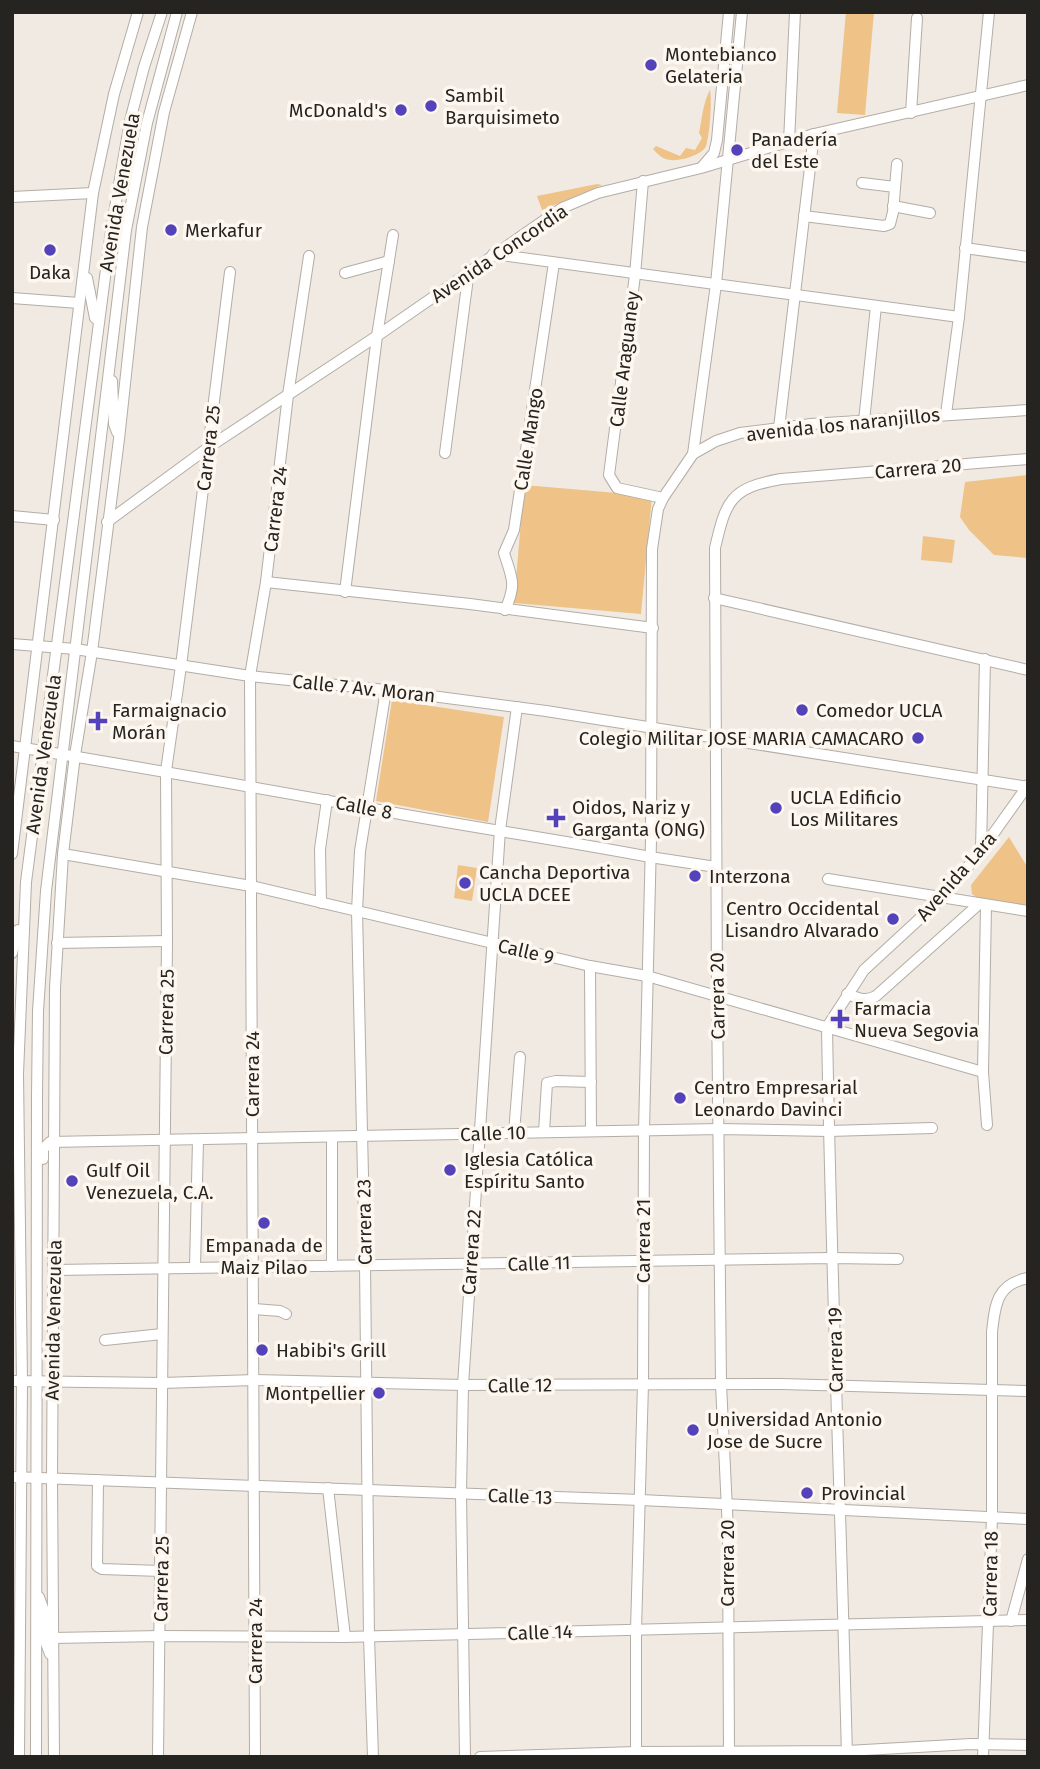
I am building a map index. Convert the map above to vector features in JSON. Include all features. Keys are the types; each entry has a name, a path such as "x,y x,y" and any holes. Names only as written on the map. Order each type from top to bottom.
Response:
{"street":[{"name":"Avenida Venezuela","path":"19,1757 18,1074 24,906 33,815 58,649 113,219 130,121 162,12"},
{"name":"Avenida Venezuela","path":"36,1757 38,1011 46,891 126,230 135,176 177,12"},
{"name":"Avenida Venezuela","path":"54,1757 54,1143 57,943 63,854 119,439 144,215 165,109 192,12"},
{"path":"701,168 714,153 717,140 729,12"},
{"path":"693,454 716,285 741,12"},
{"path":"789,142 795,12"},
{"path":"946,414 959,317 989,12"},
{"name":"Avenida Venezuela","path":"12,854 93,193 114,94 138,15"},
{"path":"911,113 917,18"},
{"name":"Avenida Concordia","path":"107,522 209,447 377,336 562,208 598,193 727,161 814,134 1028,85"},
{"path":"779,428 814,134"},
{"path":"717,140 727,161"},
{"path":"804,216 884,226 890,224 897,164"},
{"name":"Calle Araguaney","path":"643,181 635,275 609,475 617,488 663,498"},
{"path":"862,183 895,187"},
{"path":"12,197 93,193"},
{"path":"893,206 930,213"},
{"path":"345,592 377,336 393,235"},
{"path":"965,248 1028,257"},
{"path":"493,254 795,297 959,317"},
{"name":"Carrera 24","path":"255,1757 250,676 266,582 309,256"},
{"path":"85,260 94,307 96,341"},
{"path":"345,273 389,261"},
{"name":"Calle Mango","path":"505,610 513,585 504,553 514,530 554,263"},
{"path":"444,453 469,270"},
{"name":"Carrera 25","path":"158,1757 167,941 166,771 230,272"},
{"path":"12,299 79,303"},
{"path":"863,421 876,306"},
{"path":"110,356 114,424 119,439"},
{"name":"avenida los naranjillos","path":"651,726 652,549 658,509 693,454 728,437 779,428 1028,409"},
{"name":"Carrera 20","path":"729,1754 727,1505 721,1384 715,548 722,519 732,498 754,484 781,479 1028,459"},
{"path":"12,516 54,520"},
{"path":"266,582 653,628"},
{"path":"715,598 1028,670"},
{"name":"Calle 7 Av. Moran","path":"12,644 75,649 250,676 517,707 1027,787"},
{"path":"981,851 985,659"},
{"name":"Carrera 23","path":"373,1757 356,911 360,851 386,690"},
{"name":"Carrera 22","path":"465,1757 461,1494 463,1385 500,830 517,707"},
{"name":"Carrera 21","path":"636,1755 651,726"},
{"name":"Calle 8","path":"12,746 250,785 650,858 716,867"},
{"name":"Avenida Lara","path":"827,1027 864,970 941,899 981,851 1027,787"},
{"path":"321,902 320,849 327,800"},
{"name":"Calle 9","path":"63,854 251,886 590,966 647,976 983,1072"},
{"path":"828,879 1028,912"},
{"path":"847,994 870,1000 982,905"},
{"path":"982,905 983,1072 987,1125"},
{"path":"12,953 24,906"},
{"path":"57,943 167,941"},
{"path":"590,966 592,1131"},
{"name":"Carrera 19","path":"827,1027 847,1754"},
{"path":"514,1133 520,1057"},
{"path":"544,1132 547,1083 591,1082"},
{"name":"Calle 10","path":"54,1143 644,1130 829,1131 932,1128"},
{"path":"332,1138 332,1266"},
{"path":"195,1267 198,1140"},
{"path":"37,1185 41,1176 45,1145 54,1143"},
{"name":"Calle 11","path":"54,1270 898,1259"},
{"path":"992,1391 992,1332 996,1304 1007,1285 1028,1278"},
{"path":"254,1309 286,1314"},
{"path":"105,1340 162,1335"},
{"name":"Calle 12","path":"17,1382 53,1380 162,1383 255,1380 463,1385 835,1385 1028,1391"},
{"name":"Carrera 18","path":"983,1757 992,1517 992,1391"},
{"name":"Calle 13","path":"17,1477 641,1500 1028,1519"},
{"path":"98,1480 97,1566 102,1569 161,1571"},
{"path":"328,1488 345,1637"},
{"path":"1011,1621 1028,1559"},
{"path":"12,1608 20,1567"},
{"path":"37,1591 45,1614 44,1638 53,1664"},
{"name":"Calle 14","path":"52,1638 369,1637 1028,1620"},
{"path":"480,1757 847,1754 983,1745 1028,1745"}],"shaded area":[{"path":"846,12 874,12 865,115 837,113"},
{"path":"710,90 710,126 704,150 682,159 670,160 660,156 653,149 656,146 680,156 686,148 695,150 702,138 699,133"},
{"path":"602,185 542,210 537,196"},
{"path":"1028,475 1028,558 994,555 960,517 965,482"},
{"path":"524,485 652,496 641,614 514,603"},
{"path":"923,536 955,540 952,563 921,560"},
{"path":"392,700 504,717 488,822 376,801"},
{"path":"1009,837 1028,868 1028,905 980,900 972,894 971,885"},
{"name":"Cancha Deportiva UCLA DCEE","path":"458,865 477,868 472,901 454,898"}],"place":[{"name":"Montebianco Gelateria","path":"651,65"},
{"name":"Sambil Barquisimeto","path":"431,106"},
{"name":"McDonald's","path":"401,110"},
{"name":"Panadería del Este","path":"737,150"},
{"name":"Merkafur","path":"171,230"},
{"name":"Daka","path":"50,250"},
{"name":"Comedor UCLA","path":"802,710"},
{"name":"Farmaignacio Morán","path":"98,721"},
{"name":"Colegio Militar JOSE MARIA CAMACARO","path":"918,738"},
{"name":"UCLA Edificio Los Militares","path":"776,808"},
{"name":"Oidos, Nariz y Garganta (ONG)","path":"556,818"},
{"name":"Interzona","path":"695,876"},
{"name":"Cancha Deportiva UCLA DCEE","path":"465,883"},
{"name":"Centro Occidental Lisandro Alvarado","path":"893,919"},
{"name":"Farmacia Nueva Segovia","path":"840,1019"},
{"name":"Centro Empresarial Leonardo Davinci","path":"680,1098"},
{"name":"Iglesia Católica Espíritu Santo","path":"450,1170"},
{"name":"Gulf Oil Venezuela, C.A.","path":"72,1181"},
{"name":"Empanada de Maiz Pilao","path":"264,1223"},
{"name":"Habibi's Grill","path":"262,1350"},
{"name":"Montpellier","path":"379,1393"},
{"name":"Universidad Antonio Jose de Sucre","path":"693,1430"},
{"name":"Provincial","path":"807,1493"}]}
